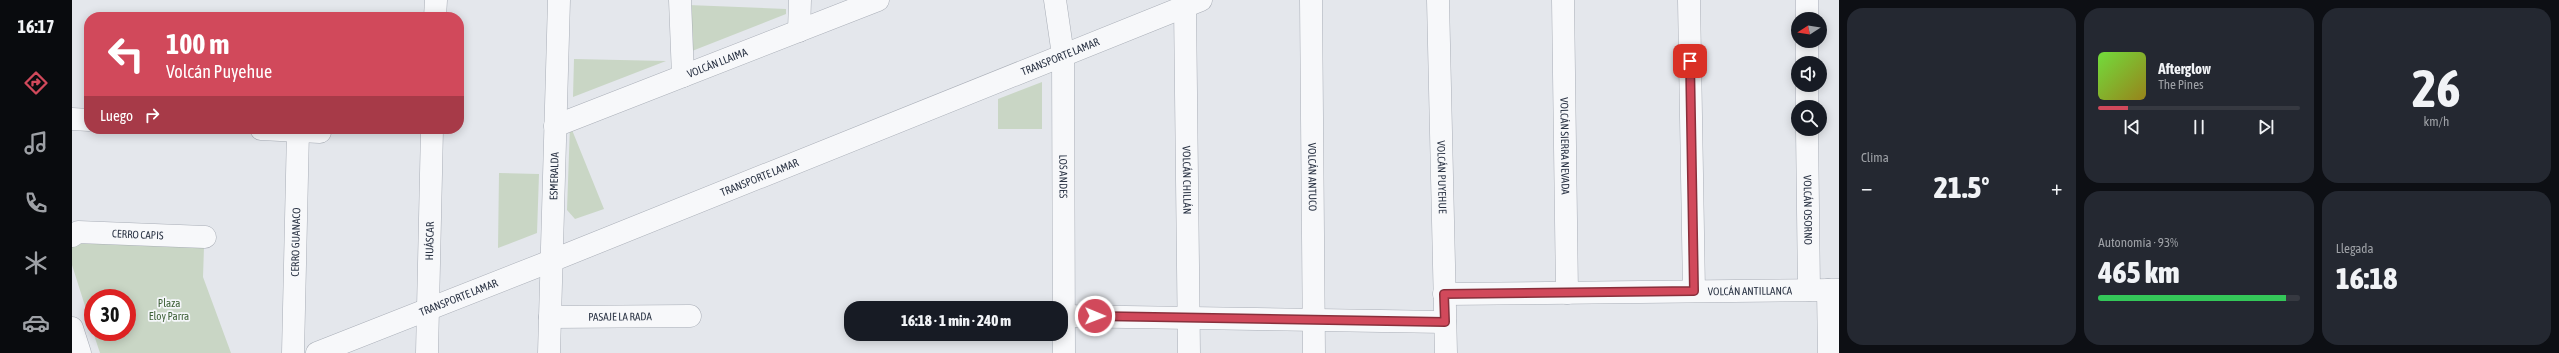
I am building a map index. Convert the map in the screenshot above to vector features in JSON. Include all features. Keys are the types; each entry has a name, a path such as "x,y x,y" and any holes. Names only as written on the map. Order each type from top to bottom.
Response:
{"street":[{"path":"435,12 436,0"},
{"name":"ESMERALDA","path":"549,353 559,0"},
{"path":"680,0 683,76"},
{"path":"799,31 800,0"},
{"name":"VOLCÁN LLAIMA","path":"555,126 878,0"},
{"name":"LOS ANDES","path":"1055,0 1063,56 1062,301"},
{"name":"VOLCÁN ANTUCO","path":"1311,0 1314,353"},
{"name":"VOLCÁN PUYEHUE","path":"1438,0 1446,353"},
{"name":"VOLCÁN SIERRA NEVADA","path":"1563,0 1566,293"},
{"path":"1689,0 1694,291"},
{"path":"1807,0 1807,12"},
{"name":"TRANSPORTE LAMAR","path":"316,353 551,261 1193,3"},
{"name":"VOLCÁN CHILLÁN","path":"1189,353 1193,3"},
{"path":"72,119 84,120"},
{"name":"CERRO GUANACO","path":"293,353 298,134"},
{"name":"HUÁSCAR","path":"427,353 432,134"},
{"name":"VOLCÁN OSORNO","path":"1809,136 1825,290 1829,353"},
{"name":"CERRO CAPIS","path":"72,236 78,232 204,237"},
{"name":"VOLCÁN ANTILLANCA","path":"1444,294 1825,290"},
{"name":"PASAJE LA RADA","path":"550,317 690,316"},
{"path":"1068,316 1445,322"},
{"path":"72,328 80,353"},
{"name":"LOS ANDES","path":"1063,341 1064,353"}],"green space":[{"path":"688,5 786,9 786,14 687,53"},
{"path":"574,59 666,61 573,97"},
{"path":"1042,82 1042,129 998,129 998,99"},
{"path":"570,125 604,209 575,219 567,210"},
{"path":"499,173 539,174 537,233 498,248"},
{"name":"Plaza Eloy Parra","path":"72,242 204,247 203,277 231,353 100,353 96,341 136,341 136,289 84,289 84,303 72,265"}],"route":[{"path":"1095,316 1445,322 1444,294 1694,291 1690,61"}]}
